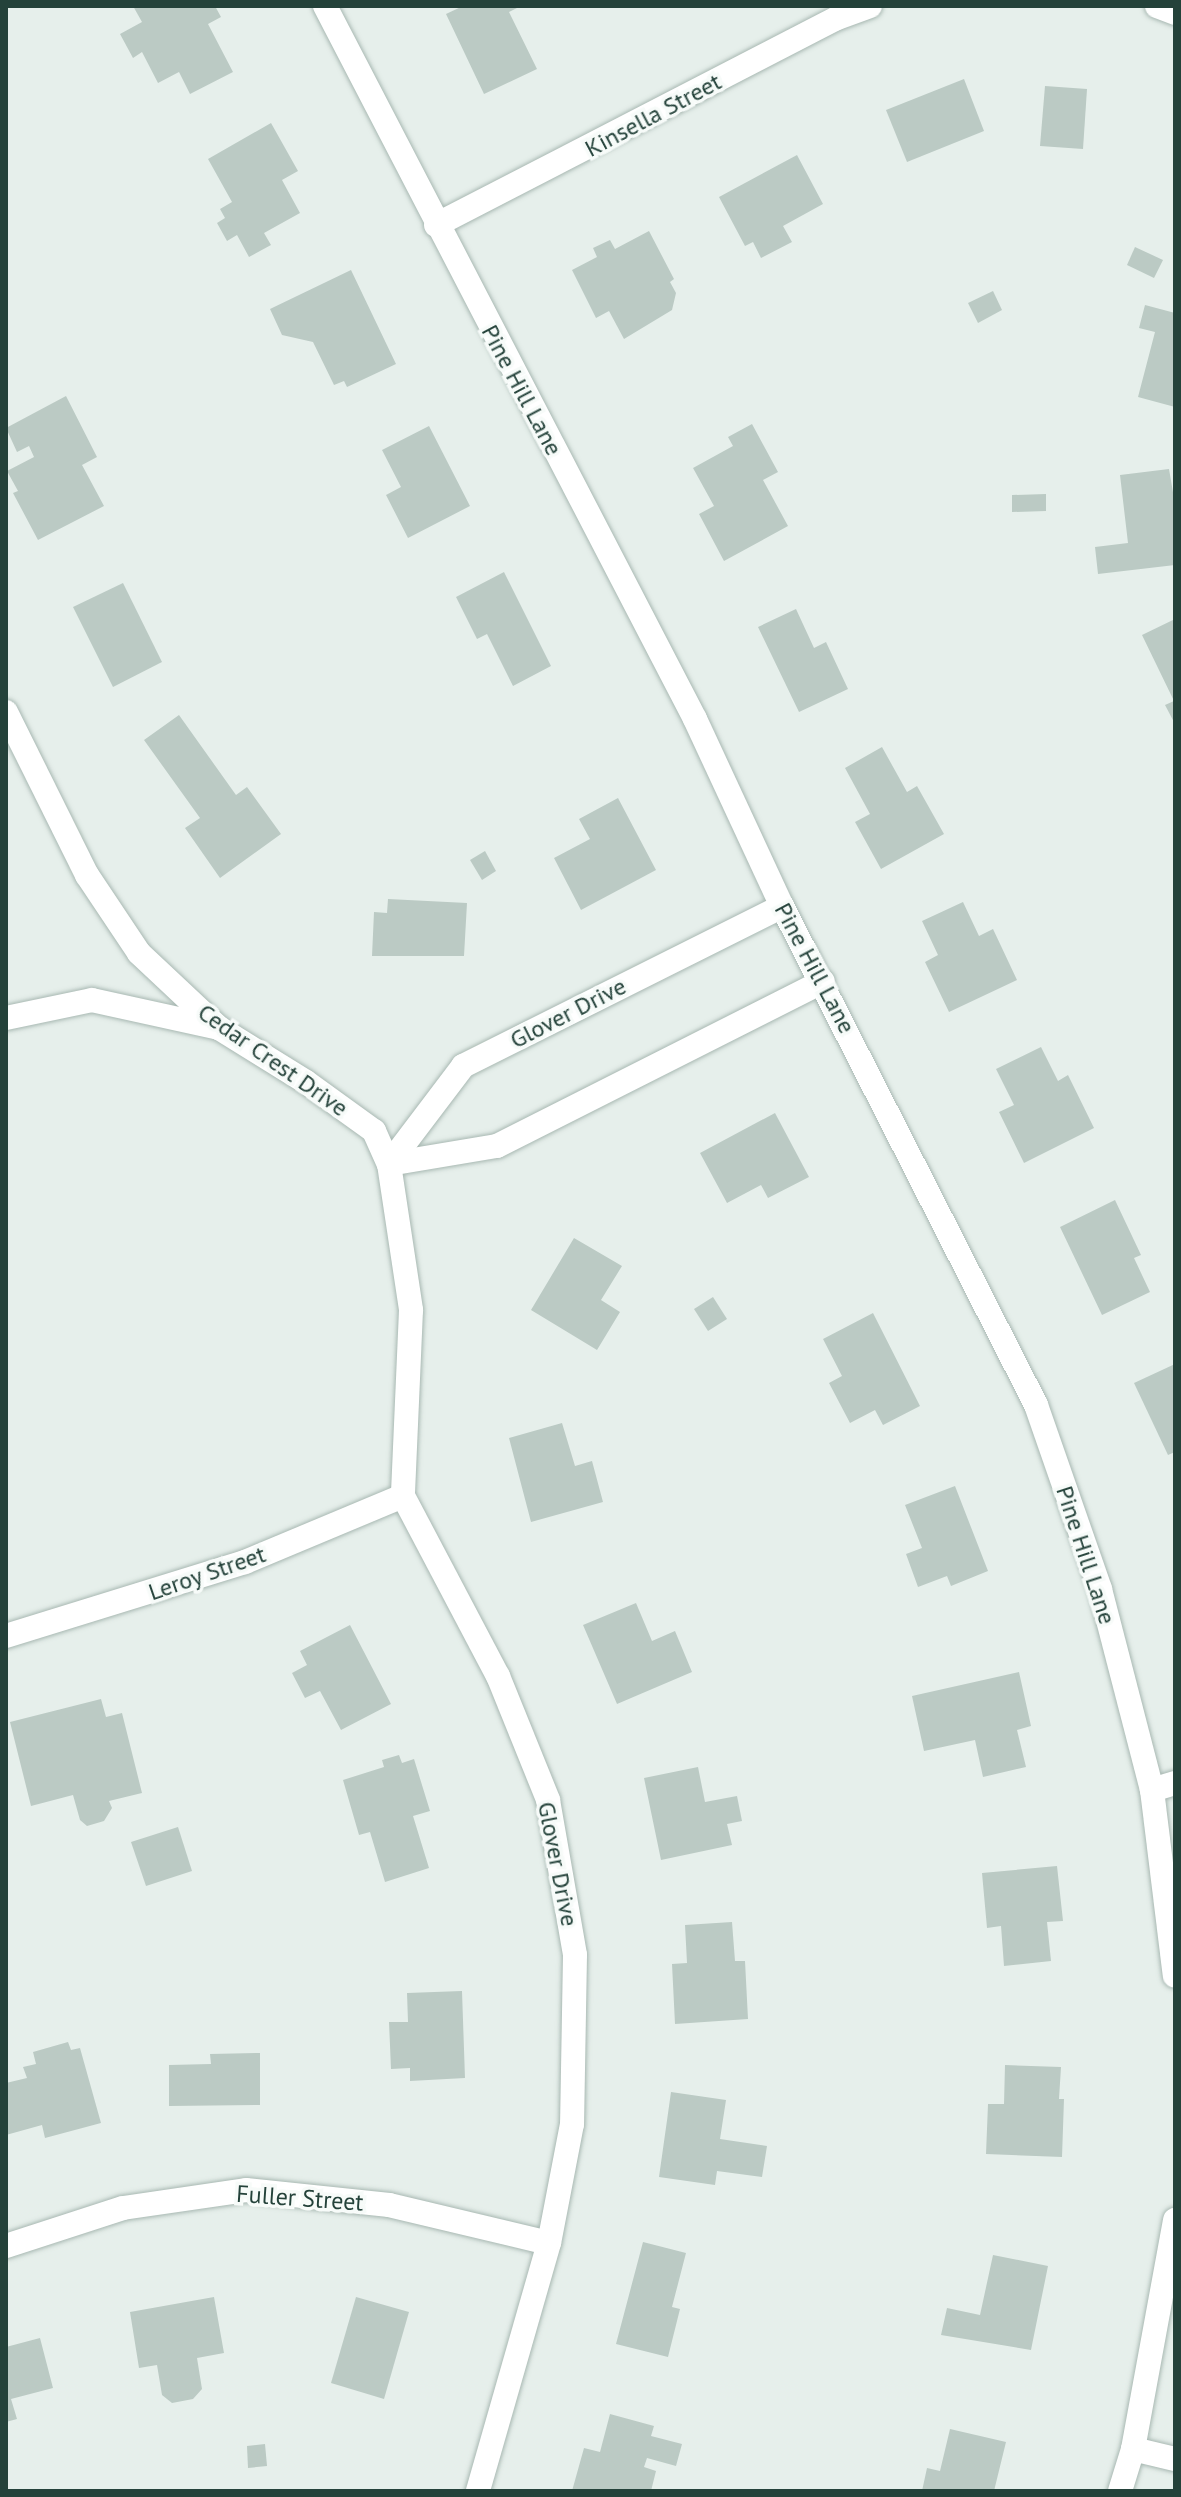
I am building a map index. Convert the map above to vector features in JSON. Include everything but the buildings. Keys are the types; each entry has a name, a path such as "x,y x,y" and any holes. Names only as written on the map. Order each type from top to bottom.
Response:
{"street":[{"name":"Pine Hill Lane","path":"325,6 695,719 782,906 823,981 1036,1405 1164,1786 1175,1976"},
{"name":"Kinsella Street","path":"436,225 837,18 870,6"},
{"path":"1157,6 1175,13"},
{"name":"Cedar Crest Drive","path":"6,712 87,875 139,953 219,1028 306,1082 374,1131 389,1164"},
{"name":"Glover Drive","path":"389,1164 463,1066 782,906"},
{"path":"403,1496 411,1310 389,1164 497,1146 823,981"},
{"path":"6,1018 92,1000 219,1028"},
{"name":"Glover Drive","path":"403,1496 498,1676 548,1800 575,1955 572,2124 549,2243 478,2491"},
{"name":"Leroy Street","path":"6,1636 245,1562 403,1496"},
{"name":"Fuller Street","path":"6,2246 123,2208 246,2190 389,2205 549,2243"},
{"path":"1120,2491 1133,2449 1175,2220"},
{"path":"1133,2449 1175,2459"}]}
